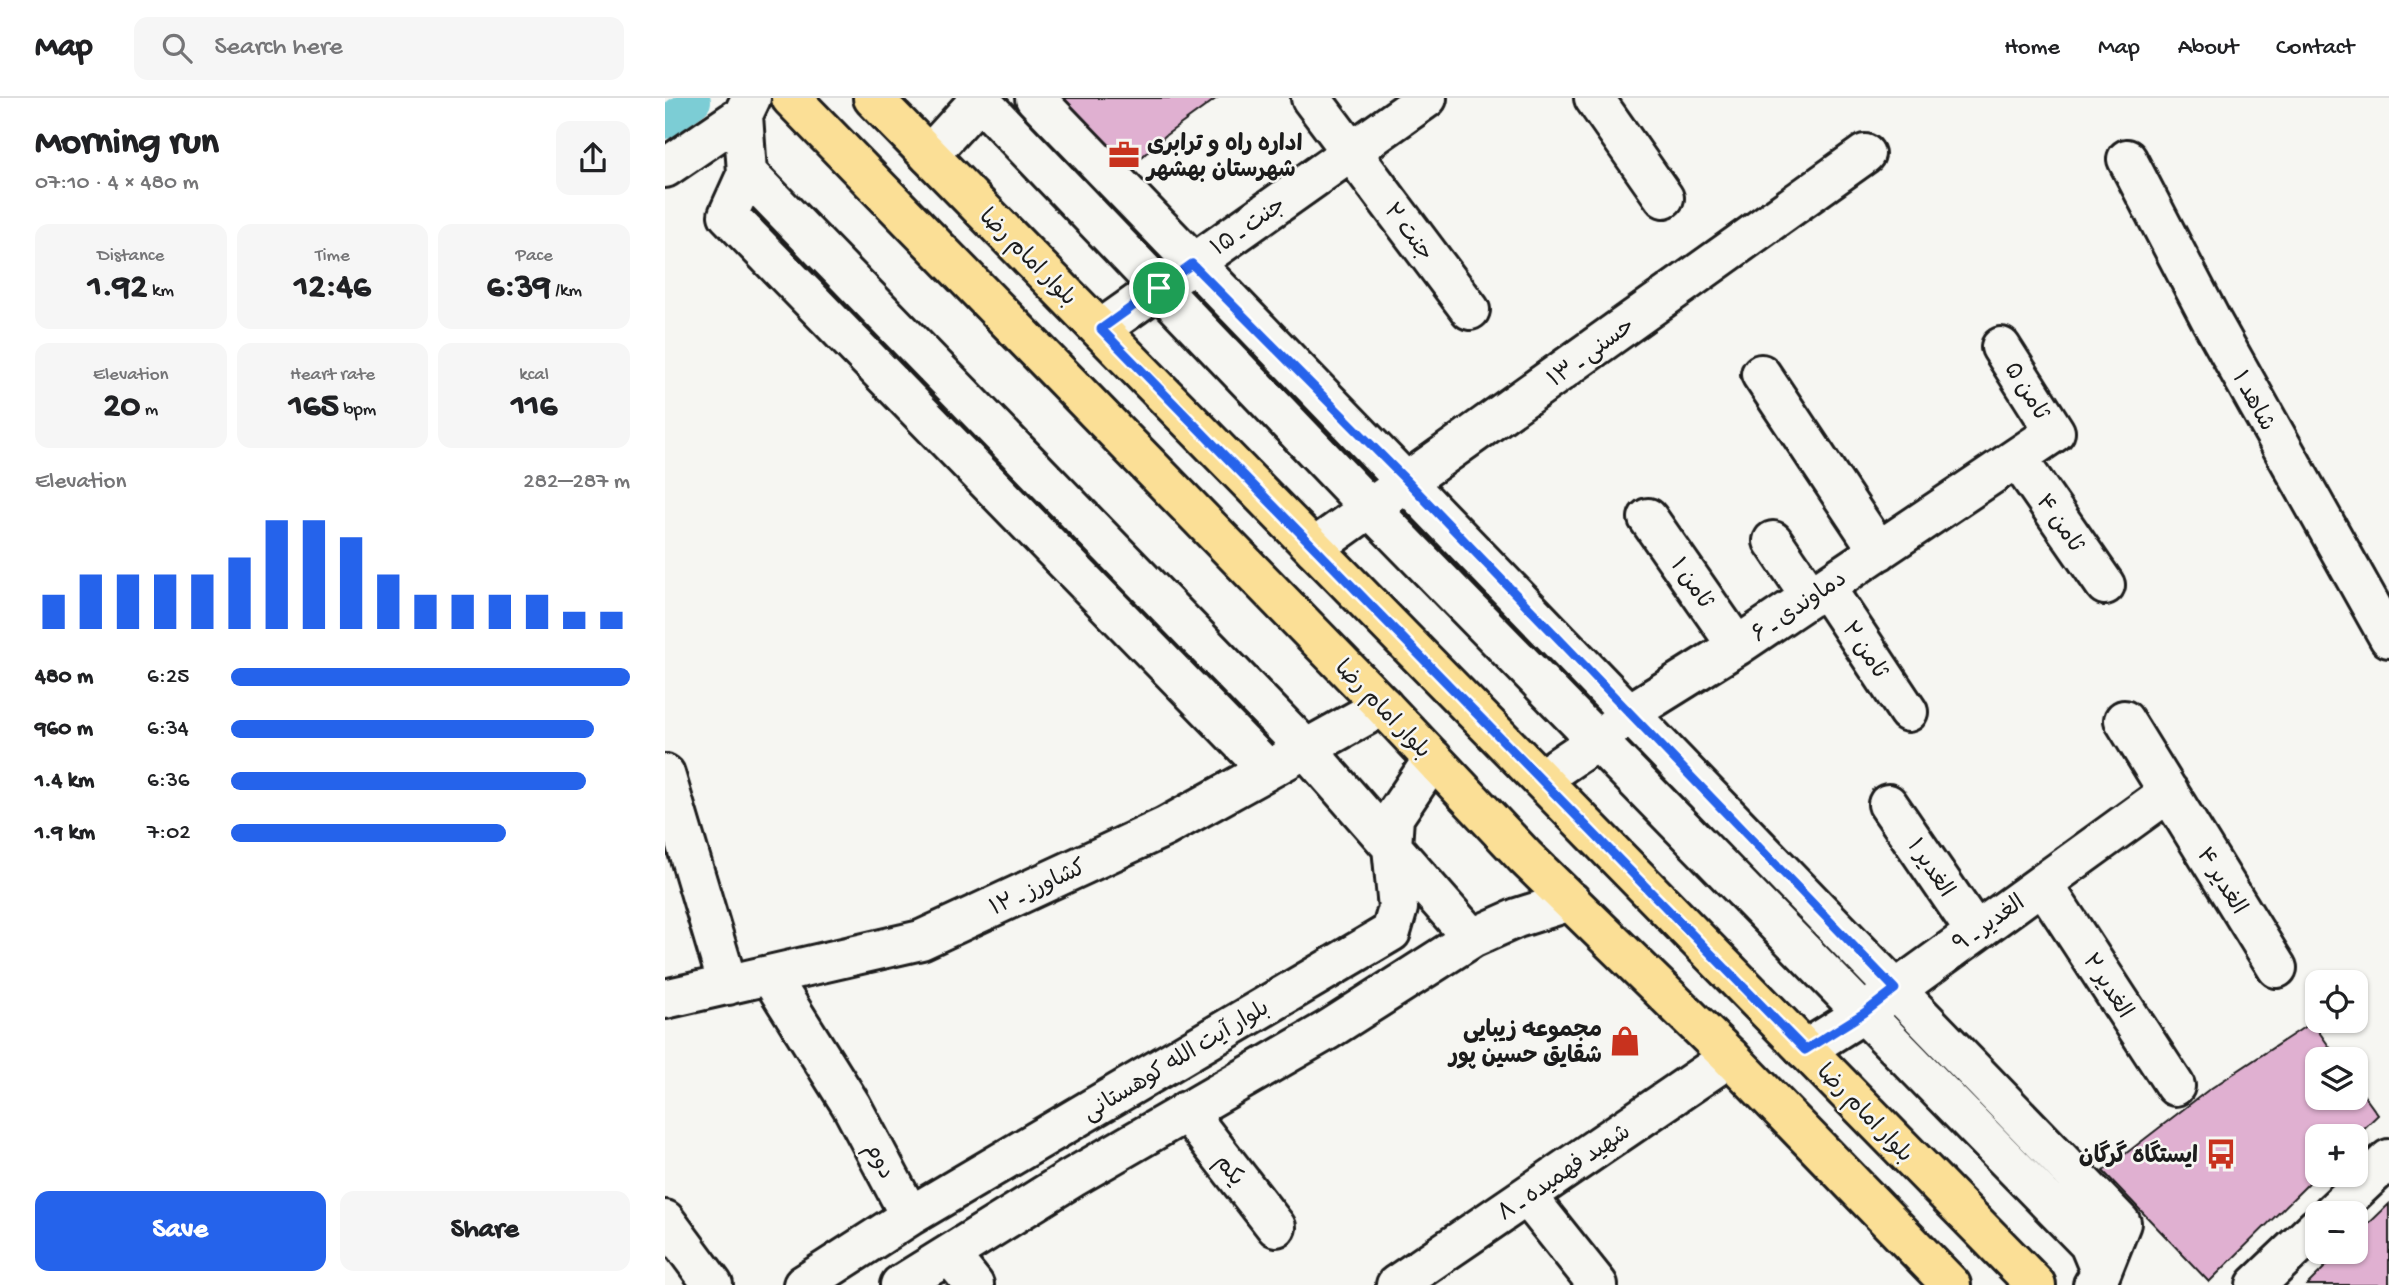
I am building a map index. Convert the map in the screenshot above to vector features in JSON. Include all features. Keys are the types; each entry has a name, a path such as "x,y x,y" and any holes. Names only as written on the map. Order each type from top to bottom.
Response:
{"main road":[{"name":"بلوار امام رضا","path":"873,98 2036,1285"},
{"name":"بلوار امام رضا","path":"797,104 1571,901 1730,1057 1951,1285"}],"street":[{"path":"1035,98 1192,264 1407,481 1628,714 2121,1223 2097,1279"},
{"name":"جنت ۲","path":"1311,98 1470,310"},
{"path":"1594,98 1664,198"},
{"path":"929,155 980,99 1370,508 2089,1244 2097,1279"},
{"name":"جنت ـ ۱۵","path":"1101,329 1420,100"},
{"path":"665,168 747,106"},
{"path":"747,106 747,173 728,215 1268,770"},
{"name":"حسنی ـ ۱۳","path":"1314,548 1865,154"},
{"name":"شاهد ۱","path":"2127,159 2212,322 2389,639"},
{"path":"747,173 1306,748 1472,938"},
{"name":"ثامن ۵","path":"2001,347 2055,432"},
{"path":"1761,374 1879,551"},
{"name":"دماوندی ـ ۶","path":"1542,778 1598,740 1628,714 1737,646 2055,432"},
{"name":"ثامن ۴","path":"2017,458 2105,585"},
{"name":"ثامن ۱","path":"1648,518 1737,646"},
{"name":"ثامن ۲","path":"1773,541 1818,592 1908,712"},
{"path":"1109,608 1133,600 1137,586 1133,570"},
{"path":"1144,643 1143,614 1154,607 1172,609"},
{"name":"کشاورز ـ ۱۲","path":"665,999 921,940 1165,827 1383,706"},
{"name":"الغدیر ۴","path":"2124,720 2277,968"},
{"name":"بلوار آیت الله کوهستانی","path":"803,1285 910,1216 1391,932 1398,908 1392,847 1394,817 1433,759"},
{"path":"665,774 728,985"},
{"name":"الغدیر ـ ۹","path":"1805,1050 1864,1013 2169,792"},
{"name":"الغدیر ۱","path":"1888,804 1975,931"},
{"name":"الغدیر ۲","path":"2043,884 2175,1086"},
{"path":"900,1285 1186,1111 1328,1030 1472,938 1517,918 1571,901"},
{"name":"دوم","path":"771,976 851,1105 910,1216"},
{"name":"شهید فهمیده ـ ۸","path":"1396,1285 1730,1057"},
{"name":"یکم","path":"1186,1111 1276,1227"},
{"path":"2344,1201 2389,1158"},
{"path":"1527,1196 1598,1285"},
{"path":"665,1220 713,1285"},
{"path":"2256,1285 2305,1238"},
{"path":"950,1255 974,1285"}],"building":[{"name":"اداره راه و ترابری شهرستان بهشهر","path":"1053,98 1217,98 1166,135 1122,175"},
{"name":"ایستگاه گرگان","path":"2305,1027 2305,1033 2320,1033 2330,1047 2305,1047 2305,1110 2368,1110 2368,1101 2378,1115 2368,1125 2305,1124 2305,1187 2209,1282 2103,1171 2207,1091"},
{"path":"2389,1204 2389,1285 2307,1285 2328,1264 2368,1264 2368,1224"}],"waterway":[{"path":"665,123 695,101"}],"place":[{"name":"اداره راه و ترابری شهرستان بهشهر","path":"1124,155"},
{"name":"مجموعه زیبایی شقایق حسین پور","path":"1625,1041"},
{"name":"ایستگاه گرگان","path":"2221,1154"}],"route":[{"path":"1192,264 1407,481 1895,989 1864,1013 1805,1050 1101,329 1159,288 1192,264"}]}
